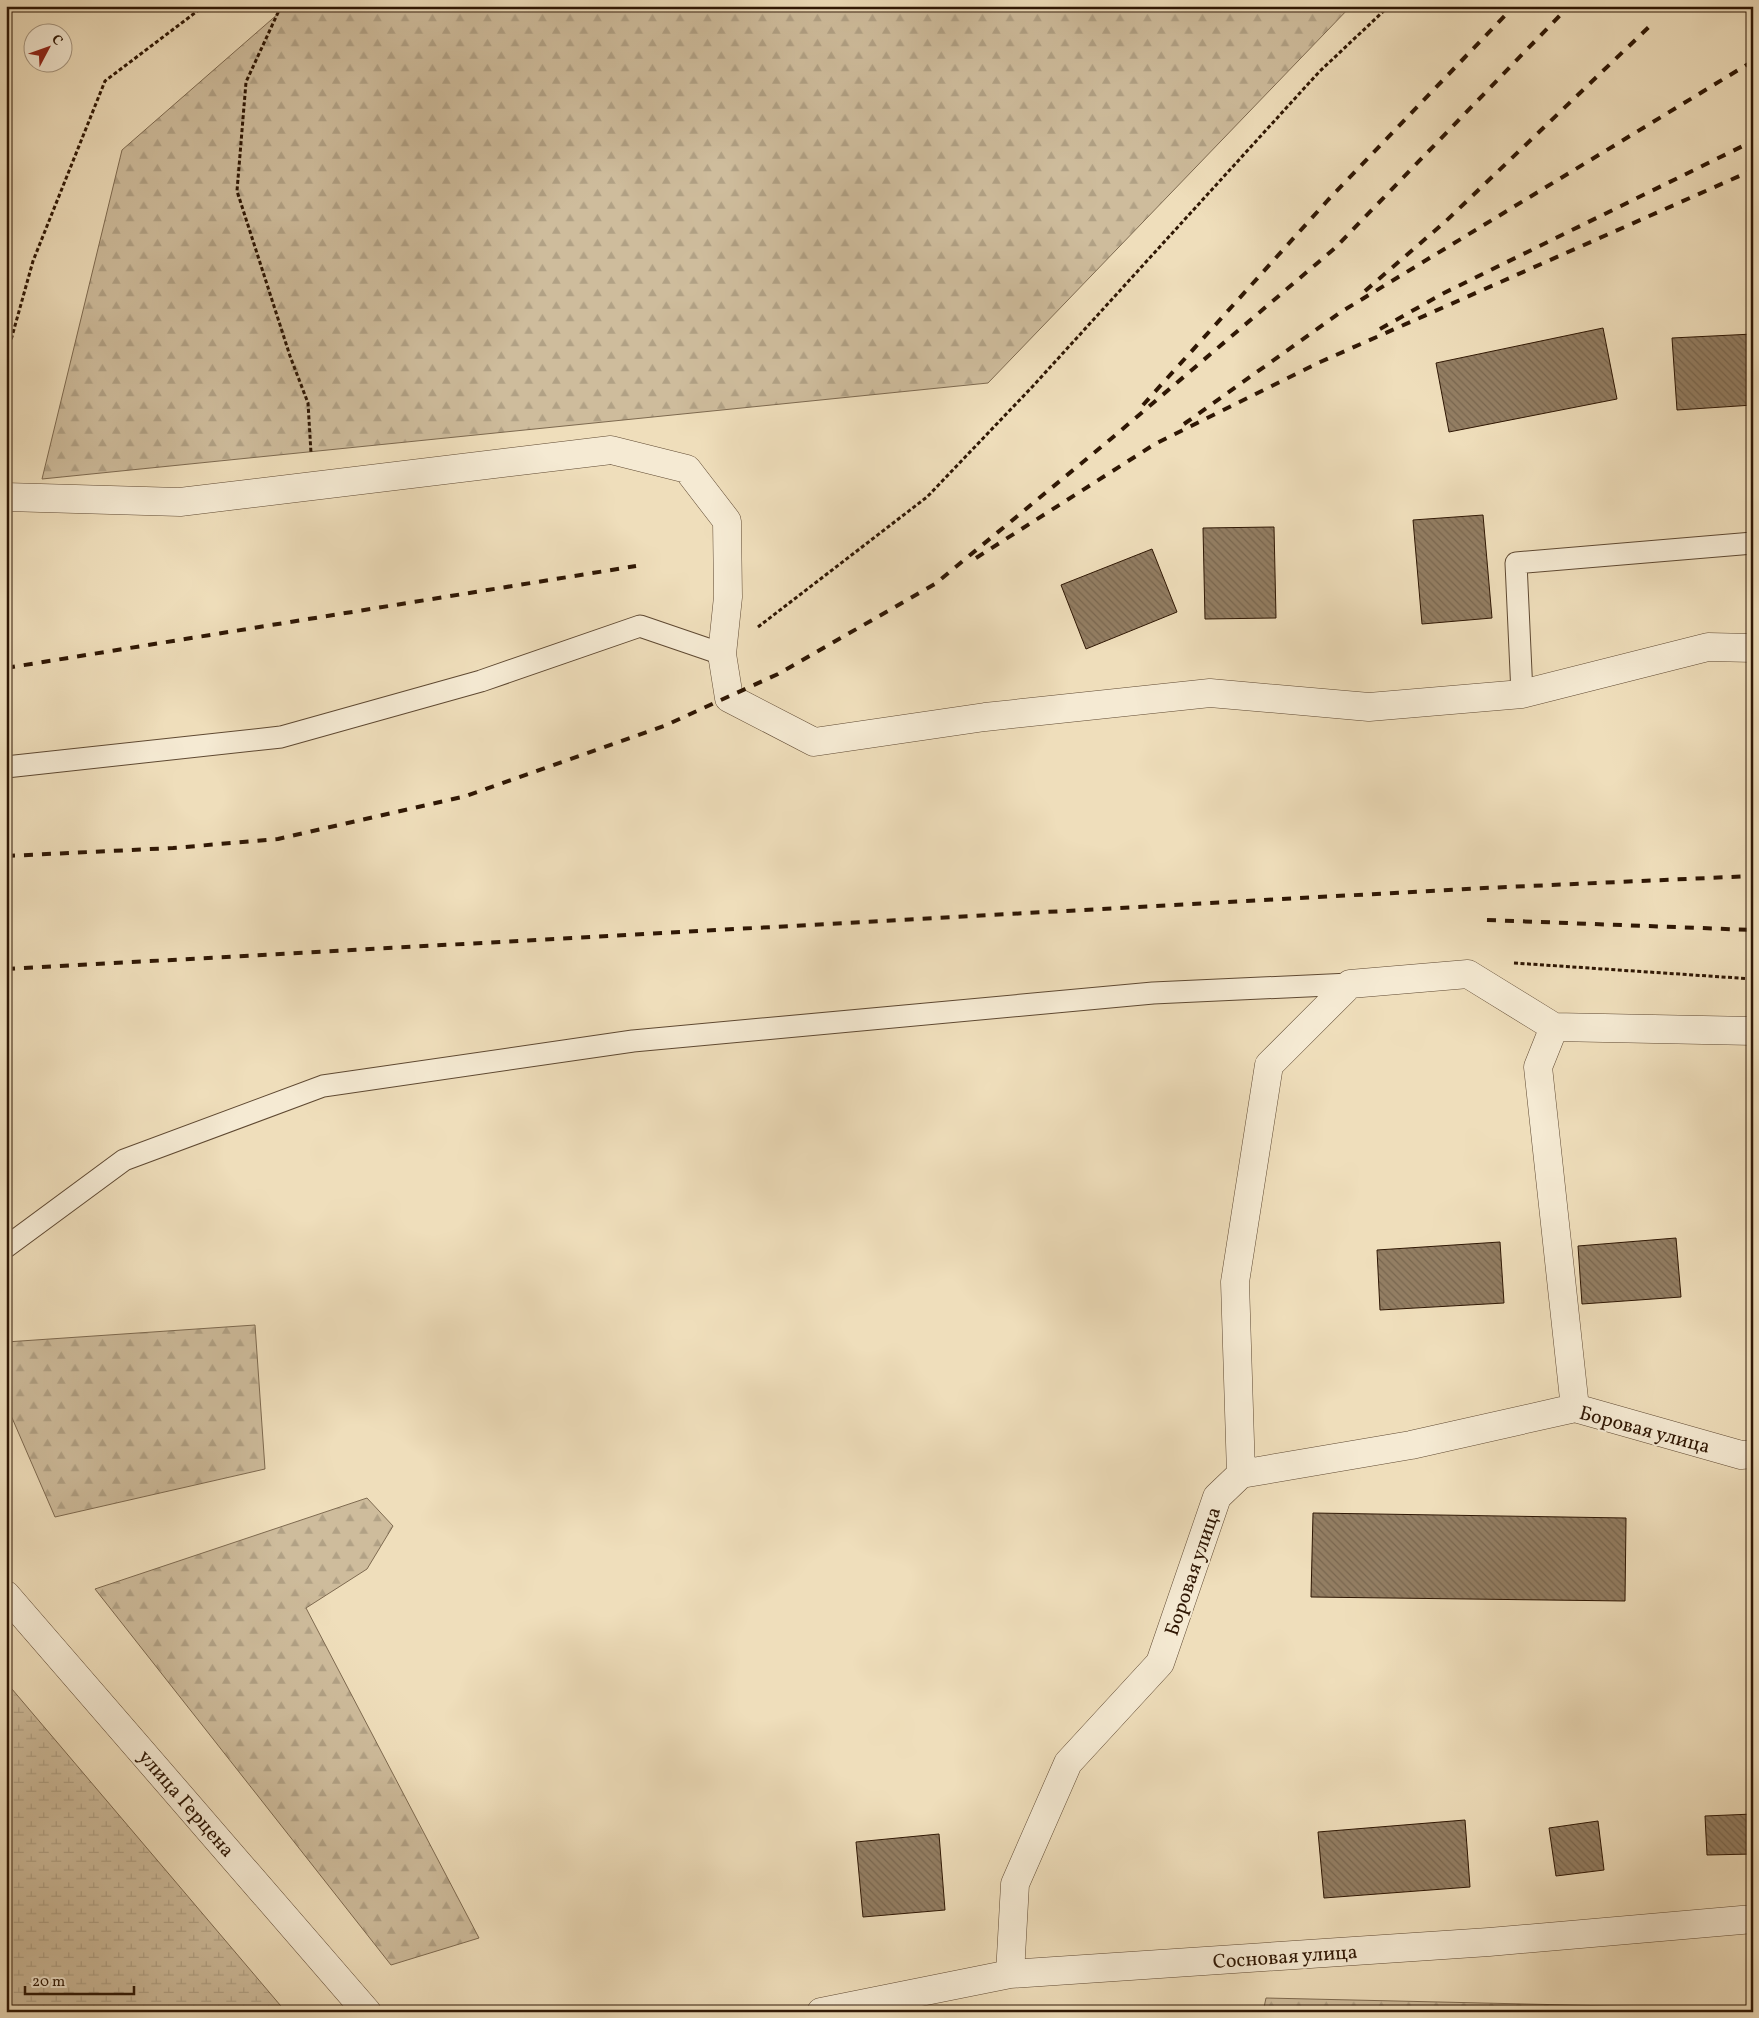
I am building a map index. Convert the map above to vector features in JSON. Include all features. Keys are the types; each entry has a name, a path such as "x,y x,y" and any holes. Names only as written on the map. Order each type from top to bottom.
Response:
{"street":[{"path":"6,497 180,502 612,450 687,469 727,521 728,597 722,654 730,698 814,742 985,717 1210,693 1369,707 1522,694 1708,647 1753,648"},
{"path":"1241,1474 1236,1282 1269,1065 1350,984 1468,974 1554,1027 1753,1031"},
{"path":"1554,1027 1538,1067 1575,1408"},
{"name":"Боровая улица","path":"1010,1974 1015,1884 1068,1763 1160,1663 1216,1498 1241,1474 1411,1445 1575,1408 1741,1455 1753,1454"},
{"name":"улица Герцена","path":"6,1595 367,2012"},
{"name":"Сосновая улица","path":"821,2012 1010,1974 1480,1943 1753,1919"}],"lane":[{"path":"1522,694 1516,563 1753,543"},
{"path":"6,767 281,737 481,680 640,626 722,654"},
{"path":"6,1247 124,1160 324,1086 633,1040 1153,993 1350,984"}],"path":[{"path":"6,358 33,261 105,81 204,6"},
{"path":"281,6 246,82 237,190 290,356 308,403 308,433 315,486"},
{"path":"722,654 927,497 1033,386 1319,72 1389,6"},
{"path":"1463,975 1504,962 1753,979"}],"green space":[{"path":"287,6 1351,6 988,383 42,479 122,150"},
{"path":"255,1325 265,1469 55,1517 6,1404 6,1342"},
{"path":"367,1498 393,1526 367,1569 306,1608 479,1938 391,1965 95,1589"},
{"path":"6,1682 286,2012 6,2012"},
{"path":"1266,1998 1698,2008 1702,2012 1263,2012"}],"building":[{"path":"1603,328 1617,399 1449,432 1436,363"},
{"path":"1753,334 1753,405 1677,410 1672,338"},
{"path":"1483,515 1492,618 1422,624 1413,520"},
{"path":"1274,527 1276,618 1205,619 1203,528"},
{"path":"1152,549 1177,612 1086,649 1061,585"},
{"path":"1749,1232 1753,1232 1753,1280 1751,1280"},
{"path":"1676,1238 1681,1297 1582,1304 1578,1246"},
{"path":"1500,1242 1504,1303 1380,1310 1377,1250"},
{"path":"1313,1513 1626,1518 1625,1601 1311,1597"},
{"path":"1753,1814 1753,1854 1707,1855 1705,1816"},
{"path":"1465,1820 1470,1887 1324,1898 1318,1832"},
{"path":"1598,1821 1604,1870 1556,1876 1549,1828"},
{"path":"939,1834 945,1910 863,1917 856,1842"}],"railway":[{"path":"1143,405 1328,200 1514,6"},
{"path":"6,856 173,848 278,839 466,796 664,726 778,674 935,584 1112,438 1335,248 1569,6"},
{"path":"1365,291 1446,221 1652,24"},
{"path":"1184,424 1341,312 1753,61"},
{"path":"1380,329 1444,293 1753,141"},
{"path":"976,558 1155,444 1318,363 1753,170"},
{"path":"6,668 636,566"},
{"path":"6,969 1484,888 1753,876"},
{"path":"1487,920 1753,930"}]}
